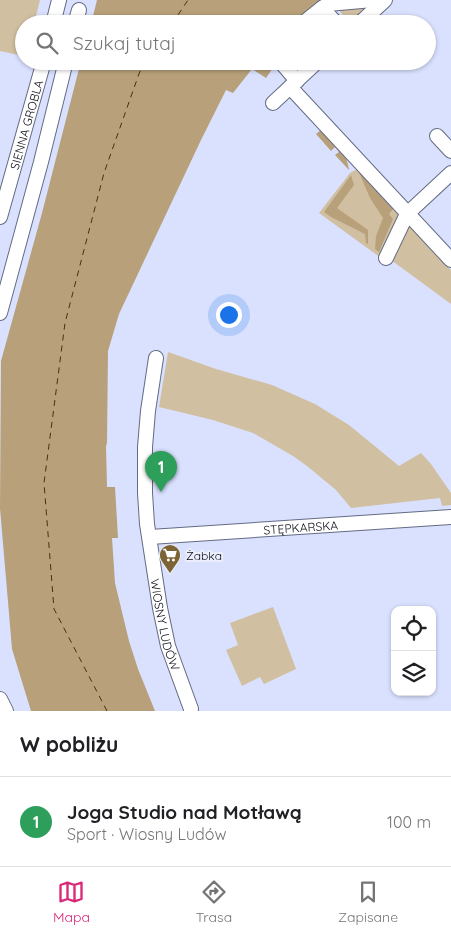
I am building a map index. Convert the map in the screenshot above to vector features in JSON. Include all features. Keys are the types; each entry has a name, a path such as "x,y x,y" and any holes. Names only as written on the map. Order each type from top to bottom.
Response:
{"street":[{"path":"55,15 59,0"},
{"path":"314,15 328,4 372,0"},
{"path":"369,15 385,0"},
{"path":"78,15 79,10"},
{"name":"SIENNA GROBLA","path":"0,217 41,70"},
{"path":"0,313 64,70"},
{"path":"285,70 294,84 407,214 451,260"},
{"path":"273,103 309,70"},
{"path":"437,136 451,151"},
{"path":"386,258 407,214 451,173"},
{"name":"WIOSNY LUDÓW","path":"156,358 144,447 144,492 147,524 168,646 191,709"},
{"name":"STĘPKARSKA","path":"150,537 451,517"},
{"path":"0,699 6,711"}],"shaded area":[{"path":"0,0 40,0 36,15 15,15 15,54 0,51"},
{"path":"97,0 321,0 302,15 93,15"},
{"path":"369,6 359,15 343,15 337,8"},
{"path":"79,70 251,70 233,93 226,90 119,314 108,351 107,487 115,487 118,538 112,538 115,583 129,641 155,711 31,711 12,649 0,508 1,361"},
{"path":"254,70 272,70 266,78"},
{"path":"321,130 346,157 349,170 335,155 339,152 335,147 331,151 316,134"},
{"path":"357,169 451,270 451,304 391,260 388,263 319,213 350,173"},
{"path":"358,170 393,209 389,214 393,219 379,252 375,249 376,236 383,218 370,198"},
{"path":"351,175 354,185 337,208 368,230 368,244 366,243 365,234 324,212"},
{"path":"168,352 216,369 272,385 315,404 349,425 399,466 421,453 451,493 451,505 442,506 440,498 351,508 336,490 307,466 253,433 213,420 159,407"},
{"path":"273,607 296,669 264,684 260,677 242,686 226,650 238,645 230,623"}],"ferry route":[{"path":"178,15 188,0"},
{"path":"107,711 54,609 44,483 65,323 104,173 141,70"}],"place":[{"name":"Joga Studio nad Motławą","path":"161,492"},
{"name":"Żabka","path":"170,574"}]}
